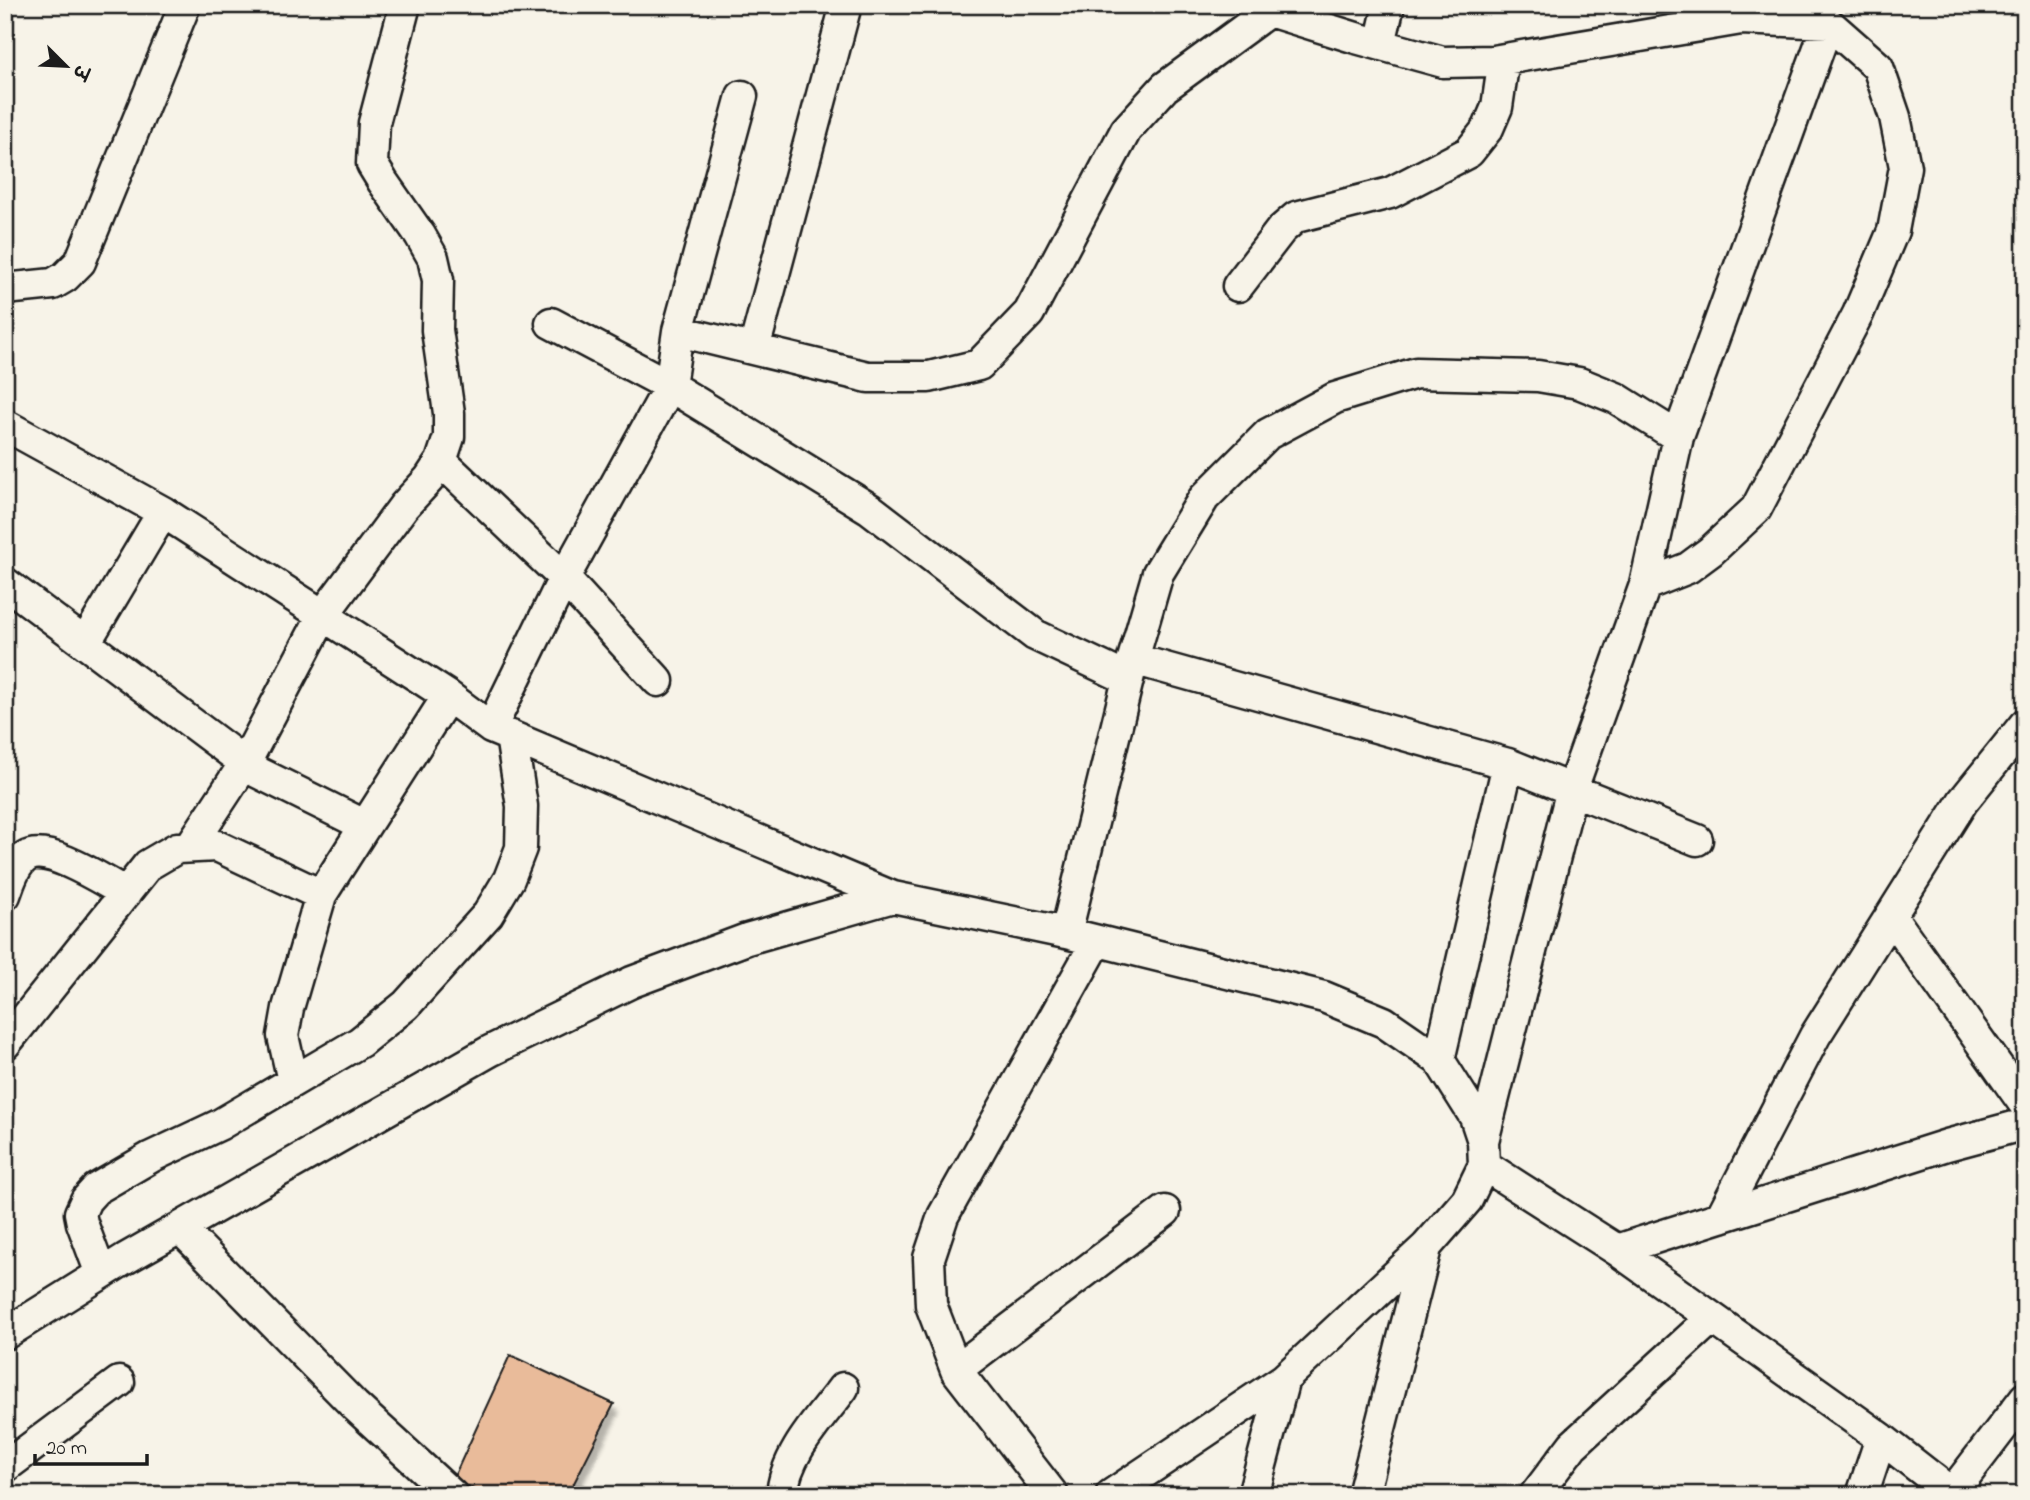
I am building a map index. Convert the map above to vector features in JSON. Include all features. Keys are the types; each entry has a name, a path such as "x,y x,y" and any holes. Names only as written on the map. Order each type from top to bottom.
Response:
{"street":[{"path":"5,289 52,284 65,277 80,262 185,5"},
{"path":"190,848 245,762 323,615 370,549 429,479 441,461 449,437 449,413 437,330 438,280 433,258 421,235 372,164 374,123 405,5"},
{"path":"754,349 846,5"},
{"path":"1380,44 1390,5"},
{"path":"678,331 868,377 929,377 979,365 1028,313 1126,130 1165,87 1259,8 1443,62 1504,59 1749,12 1828,23 1878,67 1895,117 1905,167 1893,231 1857,314 1756,509 1688,569 1645,585"},
{"path":"1111,1495 1284,1380 1426,1247 1467,1200 1483,1153 1572,789 1645,585 1678,437 1828,23"},
{"path":"1238,286 1281,230 1296,217 1390,193 1469,152 1488,128 1497,107 1504,59"},
{"path":"101,1274 80,1213 86,1200 96,1189 141,1163 219,1125 360,1042 406,1005 488,914 509,880 521,848 522,806 501,732 564,578 670,386 678,331 742,96"},
{"path":"551,323 670,386 870,509 1035,635 1130,669 1508,764 1697,840"},
{"path":"1066,933 1130,669 1158,573 1204,498 1268,434 1335,398 1416,373 1538,376 1579,383 1616,398 1678,437"},
{"path":"5,425 163,512 501,732 893,897 1066,933 1324,996 1384,1022 1439,1060 1475,1116 1483,1153 1881,1438 1953,1494 2025,1398"},
{"path":"441,461 564,578 658,681"},
{"path":"85,643 163,512"},
{"path":"5,583 257,772 364,825"},
{"path":"293,1081 283,1035 288,1008 321,895 448,696"},
{"path":"1721,1217 1815,1035 1963,801 2025,724"},
{"path":"1439,1060 1508,764"},
{"path":"5,1044 148,865 177,848 218,846 321,895"},
{"path":"5,895 17,866 27,856 38,854 60,858 125,893"},
{"path":"5,1334 101,1274 490,1051 632,982 747,939 893,897"},
{"path":"1891,916 2025,1105"},
{"path":"1053,1495 956,1370 931,1305 929,1258 943,1216 1097,941"},
{"path":"1617,1250 1947,1145 2025,1124"},
{"path":"956,1370 1165,1211"},
{"path":"180,1228 355,1406 453,1495"},
{"path":"1363,1495 1426,1247"},
{"path":"1535,1495 1573,1445 1712,1318"},
{"path":"1253,1495 1284,1380"},
{"path":"5,1468 120,1382"},
{"path":"782,1495 783,1483 799,1447 844,1388"},
{"path":"1862,1495 1881,1438"}],"building":[{"path":"510,1355 614,1404 568,1495 486,1495 453,1479"}]}
